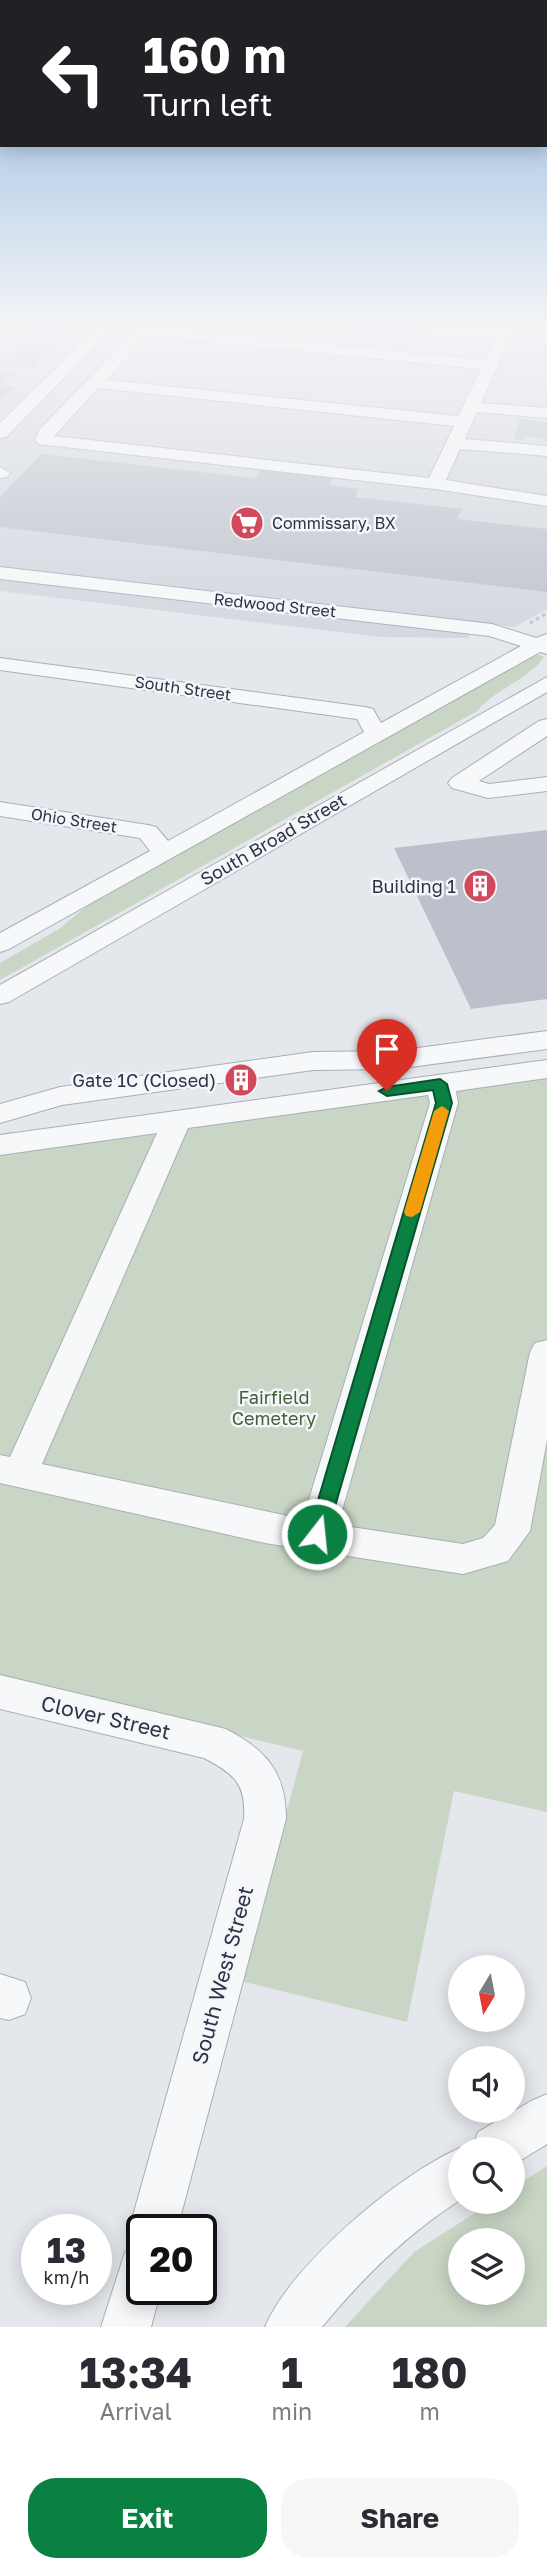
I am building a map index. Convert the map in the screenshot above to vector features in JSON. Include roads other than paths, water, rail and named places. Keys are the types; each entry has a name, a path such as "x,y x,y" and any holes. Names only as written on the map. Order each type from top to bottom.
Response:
{"street":[{"path":"46,435 44,440 435,484 547,501"},
{"path":"435,484 457,435"},
{"path":"453,443 547,452"},
{"name":"Redwood Street","path":"2,574 231,592 492,630 544,644"},
{"path":"0,944 544,644"},
{"name":"South Street","path":"0,664 365,714 377,735"},
{"name":"South Broad Street","path":"0,996 547,684"},
{"path":"547,726 460,783 488,791 547,785"},
{"name":"Ohio Street","path":"0,809 148,832 164,852"},
{"path":"5,1113 63,1114 246,1090 323,1079 395,1060 547,1040"},
{"path":"0,1145 547,1069"},
{"path":"317,1534 444,1103 440,1084"},
{"path":"177,1121 10,1471 265,1528 317,1534 463,1559 495,1550 512,1531 547,1352"},
{"name":"Clover Street","path":"0,1692 212,1742"},
{"name":"South West Street","path":"157,2214 265,1819 267,1798 252,1767 235,1753 212,1742"},
{"path":"515,2137 547,2118"},
{"path":"290,2327 329,2279 361,2246 400,2213 448,2180"},
{"path":"126,2327 132,2305"}],"place":[{"name":"Commissary, BX","path":"247,523"},
{"name":"Building 1","path":"480,886"},
{"name":"Gate 1C (Closed)","path":"241,1080"}],"park label":[{"name":"Fairfield Cemetery","path":"274,1407"}]}
